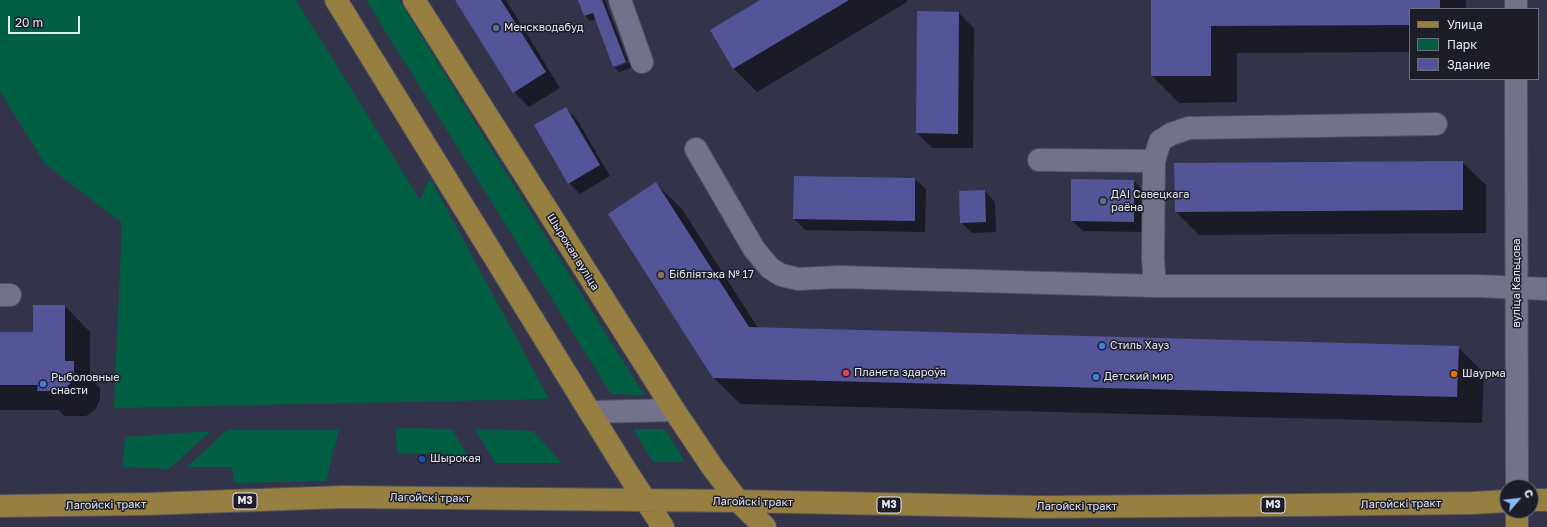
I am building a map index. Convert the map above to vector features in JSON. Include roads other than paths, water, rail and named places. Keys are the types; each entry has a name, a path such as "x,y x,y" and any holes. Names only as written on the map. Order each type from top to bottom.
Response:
{"main road":[{"path":"336,0 590,412 663,527"},
{"name":"Шырокая вуліца","path":"414,0 674,410 713,468 738,501 765,527"},
{"path":"600,500 616,493 623,486 626,478 625,468"},
{"name":"Лагойскі тракт","path":"0,506 146,504 343,497 738,501 1047,507 1317,505 1499,501"}],"street":[{"path":"620,0 642,62"},
{"name":"вуліца Кальцова","path":"1516,80 1518,288 1516,414 1517,479"},
{"path":"1155,286 1153,259 1154,161 1160,141 1171,134 1189,128 1436,124"},
{"path":"696,149 754,249 770,268 781,276 798,279 840,277 1155,286 1477,286 1547,289"},
{"path":"1039,160 1154,161"},
{"path":"590,412 674,410"}],"place":[{"name":"Менскводабуд","path":"496,28"},
{"name":"ДАІ Савецкага раёна","path":"1103,201"},
{"name":"Бібліятэка № 17","path":"661,275"},
{"name":"Стиль Хауз","path":"1102,346"},
{"name":"Планета здароўя","path":"846,373"},
{"name":"Шаурма","path":"1454,374"},
{"name":"Детский мир","path":"1096,377"},
{"name":"Рыболовные снасти","path":"43,384"},
{"name":"Шырокая","path":"422,459"}]}
